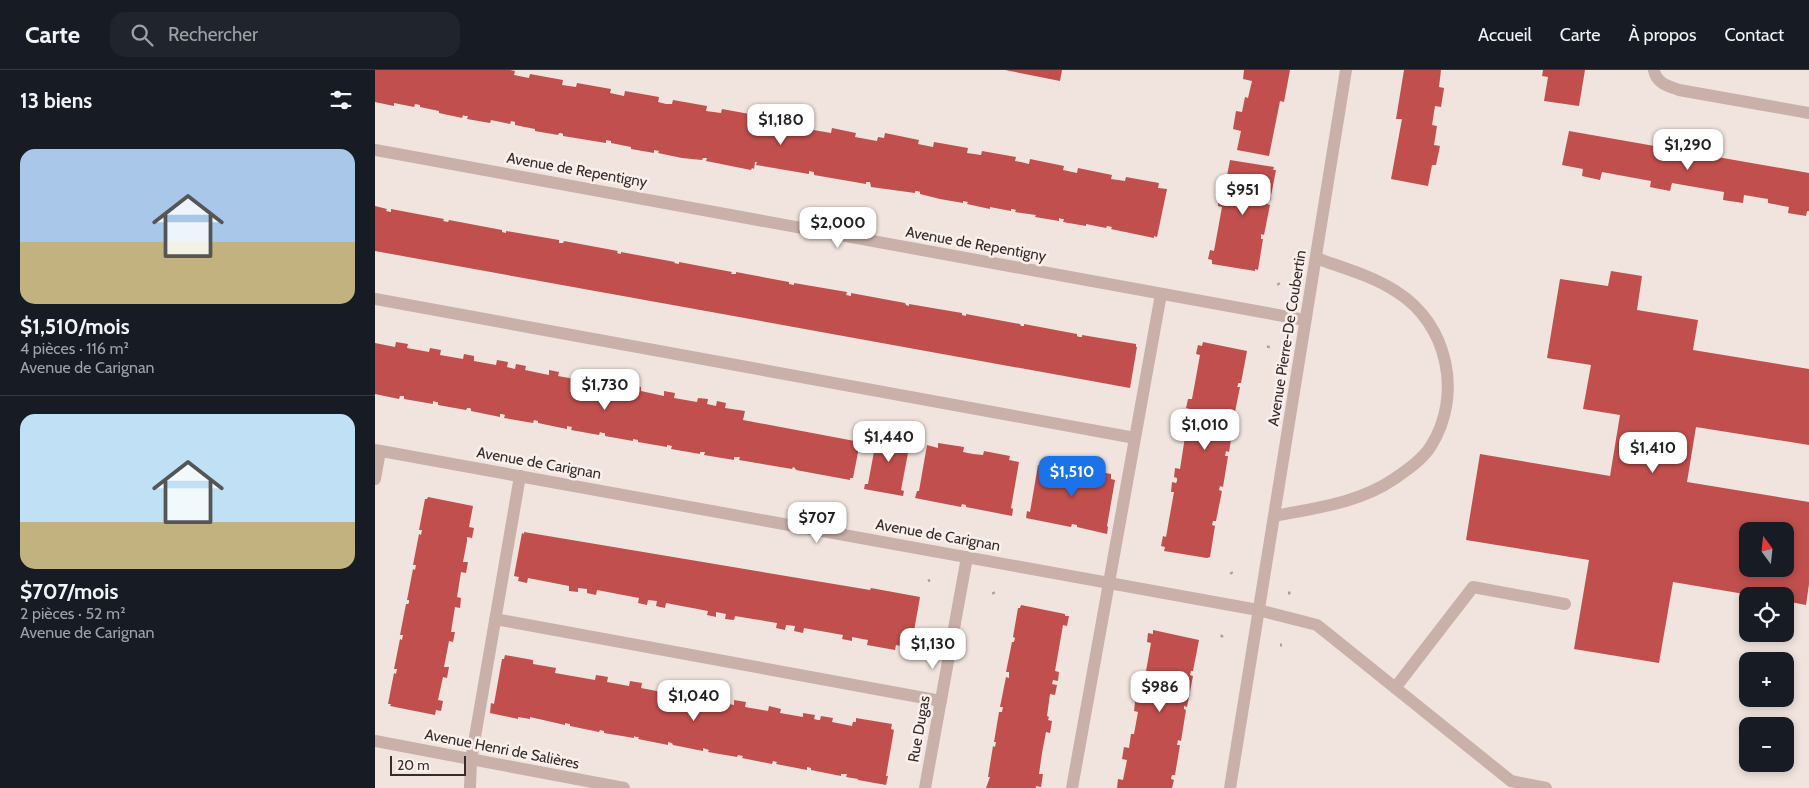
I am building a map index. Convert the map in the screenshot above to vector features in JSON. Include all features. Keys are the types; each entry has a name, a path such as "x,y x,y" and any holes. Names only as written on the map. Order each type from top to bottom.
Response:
{"street":[{"name":"Avenue Pierre-De Coubertin","path":"1230,788 1346,70"},
{"path":"1654,70 1655,76 1665,85 1679,90 1809,114"},
{"name":"Avenue de Repentigny","path":"375,150 1305,320"},
{"path":"1275,516 1337,503 1372,492 1393,480 1413,465 1430,447 1441,425 1447,403 1448,377 1443,351 1422,313 1391,288 1316,258"},
{"path":"1072,788 1161,294"},
{"path":"375,300 1135,438"},
{"path":"375,479 378,450"},
{"name":"Avenue de Carignan","path":"378,450 1258,610 1317,625 1511,781 1546,788"},
{"path":"470,788 471,760 520,476"},
{"name":"Rue Dugas","path":"925,788 967,557"},
{"path":"1395,688 1473,587 1565,604"},
{"path":"495,619 941,701"},
{"name":"Avenue Henri de Salières","path":"375,741 623,788"}],"building":[{"path":"375,70 510,70 515,71 514,75 529,78 530,74 563,80 562,85 576,87 577,83 611,89 610,93 624,96 625,91 659,97 658,102 666,104 672,104 673,100 707,106 706,111 721,113 722,109 755,115 755,119 775,123 775,118 797,122 796,127 831,133 832,128 856,133 855,137 877,141 878,137 884,138 885,133 919,140 918,144 933,147 934,142 968,148 967,153 981,155 982,151 1016,157 1015,161 1029,164 1030,159 1064,166 1063,170 1077,173 1078,168 1112,175 1111,179 1125,181 1126,177 1159,183 1158,188 1167,189 1157,237 1154,236 1154,238 1111,229 1112,227 1107,226 1106,228 1086,224 1086,226 1063,222 1064,219 1059,218 1059,221 1035,217 1036,215 1015,212 1016,210 1013,209 1011,211 990,207 990,209 967,204 968,202 963,201 963,203 920,194 918,191 915,191 915,193 871,187 870,182 866,182 866,184 814,175 814,172 809,171 809,174 756,165 757,162 755,162 754,169 752,168 751,170 706,161 707,158 702,160 682,158 658,153 659,151 654,150 654,153 631,149 631,147 611,143 611,141 606,140 606,143 563,136 561,133 558,135 535,131 535,129 515,125 515,122 511,121 510,124 491,120 490,123 467,119 468,116 463,115 462,118 439,113 439,111 415,104 414,107 394,103 394,106 375,102"},
{"path":"1005,70 1062,70 1060,81"},
{"path":"1244,70 1290,70 1284,102 1280,101 1269,156 1237,150 1241,131 1233,129 1236,111 1242,112 1245,97 1248,98 1252,81 1243,79"},
{"path":"1404,70 1441,70 1439,87 1444,88 1441,107 1435,106 1432,125 1437,126 1434,145 1440,146 1436,165 1432,165 1428,186 1391,179 1402,119 1396,119"},
{"path":"1543,70 1585,70 1579,106 1544,101 1548,77 1542,76"},
{"path":"1569,131 1809,173 1809,211 1807,211 1806,216 1788,213 1789,207 1768,203 1768,199 1744,195 1743,203 1723,200 1724,192 1672,183 1670,191 1650,187 1651,181 1602,172 1600,180 1582,176 1583,169 1562,165"},
{"path":"1230,160 1274,167 1273,170 1276,170 1270,201 1268,200 1267,204 1270,205 1264,235 1261,234 1261,239 1263,239 1258,270 1255,269 1255,271 1212,264 1212,260 1208,259 1210,250 1214,251 1222,207 1218,206 1219,196 1224,197 1225,191 1221,190 1222,180 1226,181"},
{"path":"375,206 391,212 391,209 444,219 443,221 448,222 449,220 502,230 502,232 506,233 506,231 559,240 559,243 564,241 618,251 617,253 621,254 621,252 679,264 679,262 732,272 731,274 736,274 736,272 789,282 789,284 794,285 794,283 847,292 846,295 851,296 851,293 905,303 909,306 909,304 962,313 962,315 966,316 966,314 1020,324 1021,326 1024,326 1024,324 1077,334 1079,337 1082,337 1082,335 1136,344 1130,388 375,251"},
{"path":"1611,271 1642,276 1637,310 1698,320 1693,350 1809,369 1809,445 1696,427 1687,482 1809,502 1809,584 1806,605 1794,603 1794,587 1739,587 1739,593 1673,582 1659,663 1574,649 1589,560 1466,540 1480,454 1610,476 1620,415 1583,409 1591,365 1547,358 1560,279 1608,286"},
{"path":"396,342 408,344 407,348 429,352 430,348 441,350 440,355 463,359 464,354 474,356 474,361 496,365 497,360 508,362 507,367 515,369 516,364 526,366 525,370 549,375 549,370 559,372 558,376 597,383 598,379 608,381 607,385 630,389 631,385 641,387 641,391 664,396 664,391 675,393 674,398 697,402 698,398 708,399 707,404 716,406 717,401 726,403 725,408 745,411 743,420 860,442 853,478 850,478 850,480 796,470 793,467 792,469 739,460 740,457 734,457 734,460 704,455 705,452 700,452 700,454 671,449 672,446 667,445 667,447 638,442 638,440 633,439 633,441 605,436 605,433 600,432 599,435 571,430 572,427 567,426 567,429 538,423 538,421 534,420 533,423 504,418 505,415 502,414 500,414 500,417 471,411 470,408 466,410 438,405 438,402 433,401 433,404 404,399 404,396 400,396 399,399 375,394 375,343 395,347"},
{"path":"1203,342 1247,351 1241,383 1238,383 1237,387 1240,387 1234,417 1232,417 1231,421 1234,422 1229,452 1226,451 1225,456 1228,456 1223,487 1220,486 1219,490 1222,491 1216,521 1213,521 1212,525 1215,526 1210,557 1207,558 1164,551 1165,547 1161,546 1163,536 1166,537 1174,492 1171,492 1172,482 1176,483 1177,481 1177,478 1174,477 1175,468 1180,469 1187,424 1183,423 1185,414 1189,415 1190,409 1186,408 1188,399 1192,399 1200,355 1196,354 1198,345 1202,346"},
{"path":"878,430 911,437 901,490 904,491 903,496 864,489 865,484 868,484"},
{"path":"938,443 964,447 963,452 973,454 983,455 984,451 1010,456 1009,460 1019,462 1011,508 1013,509 1012,516 966,507 966,505 962,504 961,507 915,498 917,491 919,491 927,445 938,448"},
{"path":"1049,463 1075,468 1074,472 1099,476 1100,472 1111,474 1111,479 1115,480 1107,534 1077,527 1077,525 1072,524 1071,527 1026,518 1027,511 1030,512 1038,465 1048,467"},
{"path":"428,497 473,506 469,527 474,528 472,538 467,537 463,562 468,562 466,573 461,572 457,597 461,598 460,608 455,607 451,632 455,632 453,642 449,641 444,667 449,667 447,678 443,677 438,700 443,701 441,711 436,710 435,715 388,704 394,673 396,674 397,669 394,669 400,639 402,640 403,635 400,635 406,604 409,603 409,600 407,600 413,569 415,570 416,565 413,565 419,534 421,535 422,530 419,530 425,499"},
{"path":"524,532 920,597 911,648 896,645 895,650 867,645 868,640 852,637 852,641 842,639 843,635 804,628 803,633 794,631 795,626 786,625 785,630 776,628 777,623 735,616 734,620 725,619 726,614 716,612 716,617 707,615 708,611 666,603 665,608 656,606 657,601 648,600 647,605 638,603 639,598 597,590 596,595 587,593 587,589 578,588 578,592 569,591 569,586 528,578 527,583 518,581 519,577 514,576 522,533 524,534"},
{"path":"1021,605 1069,616 1067,626 1063,625 1055,671 1059,672 1058,681 1053,680 1052,684 1057,685 1055,695 1050,694 1047,716 1049,717 1048,720 1052,721 1050,733 1046,732 1042,753 1039,774 1043,774 1041,787 986,788 990,777 988,777 993,746 995,747 996,742 994,742 999,712 1002,712 1003,707 1000,707 1006,677 1009,678 1009,672 1006,672 1012,642 1014,642 1015,638 1013,637 1018,608"},
{"path":"1153,630 1199,640 1193,671 1191,671 1190,675 1193,676 1187,707 1184,706 1186,710 1181,741 1178,740 1177,745 1180,745 1175,775 1172,775 1171,778 1174,780 1172,788 1117,788 1118,779 1123,780 1127,760 1122,759 1124,747 1129,748 1131,734 1134,734 1138,712 1134,711 1135,702 1140,703 1141,697 1137,696 1139,687 1143,688 1151,643 1147,642 1148,633 1153,634"},
{"path":"505,655 533,660 533,664 556,668 555,673 595,680 596,675 608,677 607,682 629,686 630,681 642,683 641,688 667,693 668,688 677,690 676,694 682,696 699,699 700,694 711,696 710,700 734,705 734,700 746,702 745,707 768,711 769,706 781,709 780,713 803,717 803,713 815,715 814,719 818,720 820,720 821,716 833,718 832,722 852,726 853,722 856,722 856,718 892,724 891,729 894,730 886,785 846,777 847,774 841,774 841,776 811,770 811,768 807,767 807,770 776,764 777,762 773,761 772,764 742,758 743,756 738,755 737,757 708,752 709,750 703,748 703,751 673,745 668,742 668,745 638,739 639,737 634,736 634,738 604,733 604,731 600,730 599,732 570,726 570,724 565,723 565,725 530,717 530,719 518,717 518,719 490,713 491,703 494,704 502,659 504,659"}]}
